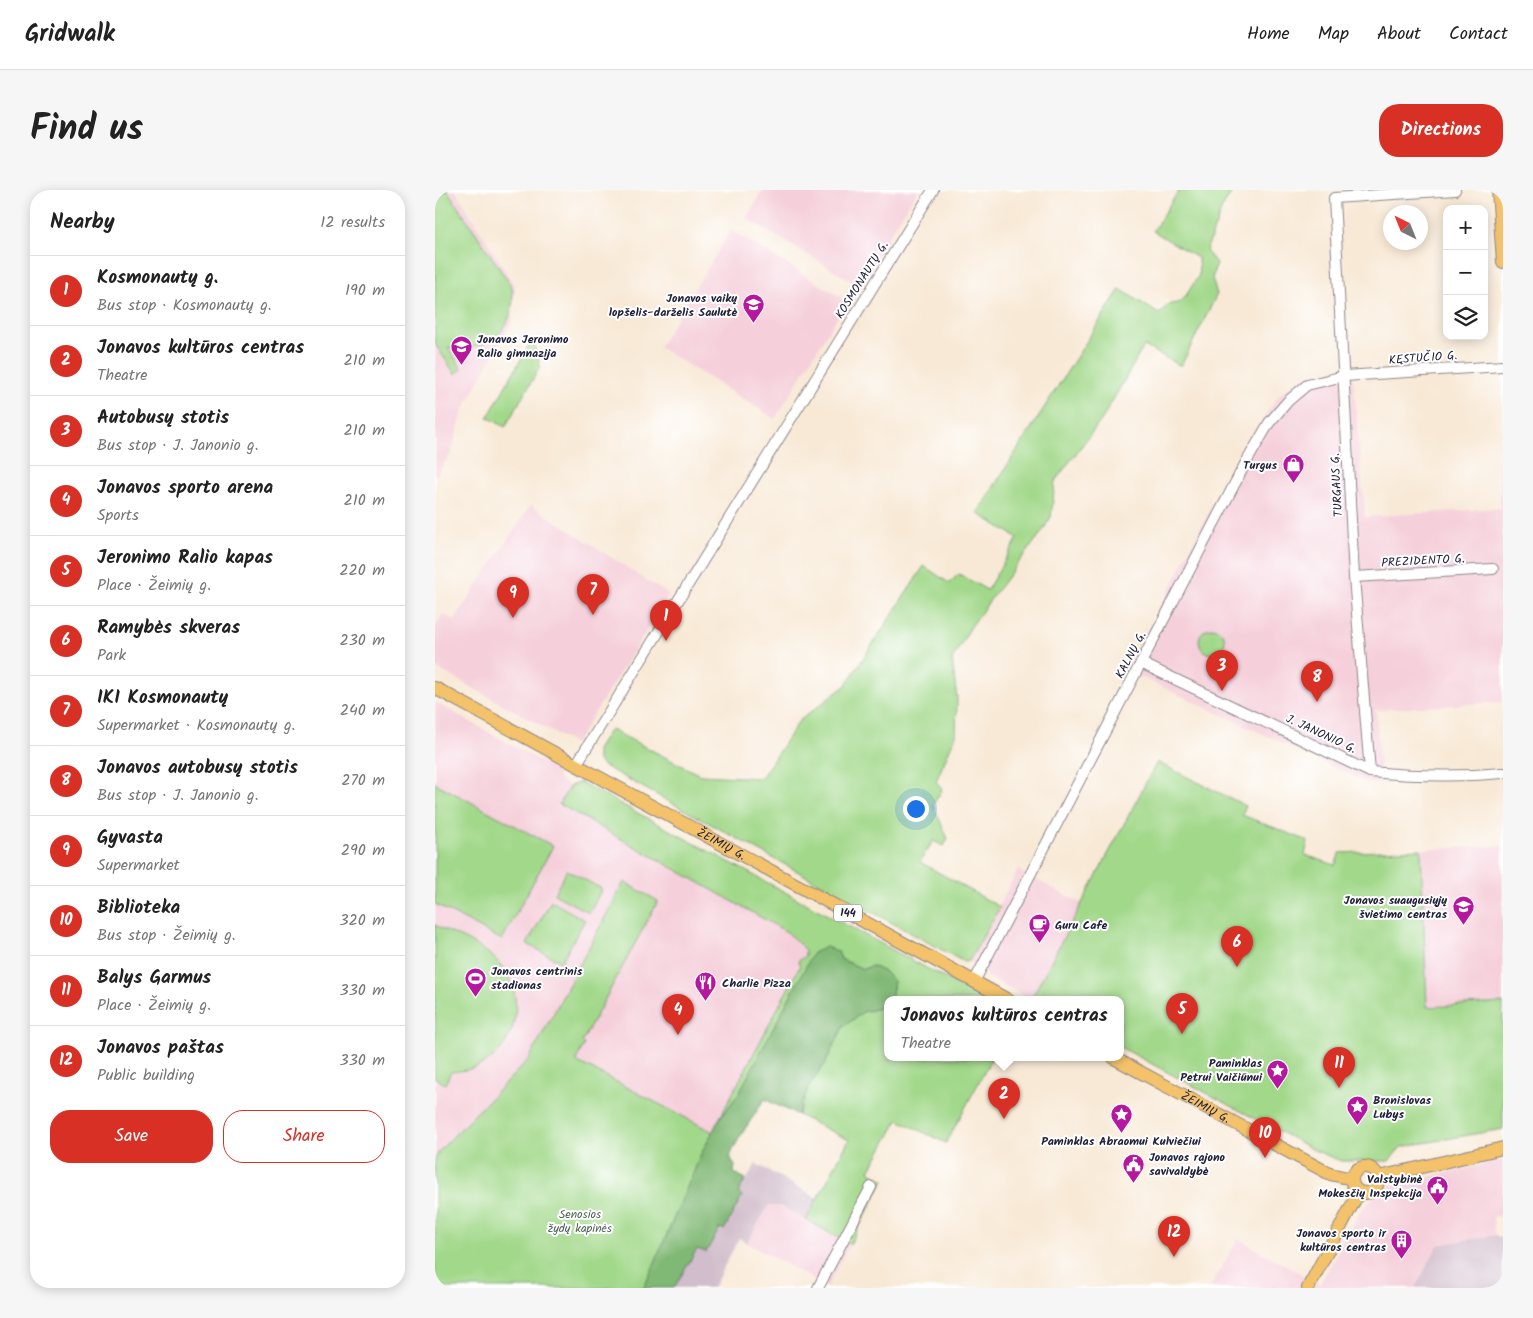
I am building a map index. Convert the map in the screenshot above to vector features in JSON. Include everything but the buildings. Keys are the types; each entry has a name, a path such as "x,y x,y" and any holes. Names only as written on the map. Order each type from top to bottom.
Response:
{"main road":[{"path":"1498,190 1503,262"},
{"name":"ŽEIMIŲ G.","path":"435,688 1000,996"},
{"name":"ŽEIMIŲ G.","path":"1120,1061 1329,1174 1352,1179"},
{"path":"1379,1177 1503,1148"},
{"path":"1367,1166 1374,1170 1379,1177 1378,1185 1372,1192 1359,1192 1354,1187 1352,1179 1355,1171 1367,1166"},
{"path":"1308,1288 1359,1192"}],"street":[{"name":"KOSMONAUTŲ G.","path":"576,766 933,190"},
{"name":"TURGAUS G.","path":"1371,772 1354,577 1335,198 1455,190"},
{"name":"KĘSTUČIO G.","path":"1344,376 1503,366"},
{"name":"KALNŲ G.","path":"973,982 1269,423 1288,401 1307,386 1344,376"},
{"name":"PREZIDENTO G.","path":"1354,577 1493,569"},
{"name":"J. JANONIO G.","path":"1141,663 1371,772 1403,775 1478,776 1503,773"},
{"path":"818,1288 871,1187"}],"shaded area":[{"name":"Jonavos Jeronimo Ralio gimnazija","path":"435,190 455,190 515,286 512,321 464,409 451,453 435,478"},
{"path":"763,190 918,190 858,285 746,218"},
{"name":"Jonavos vaikų lopšelis-darželis Saulutė","path":"731,230 847,301 775,419 659,347"},
{"path":"1352,365 1365,517 1501,508 1499,462 1503,461 1503,702 1376,710 1381,783 1368,783 1128,671 1236,459 1279,395 1300,379"},
{"path":"531,505 669,595 575,744 435,667 435,627 443,614 454,620"},
{"path":"435,702 556,770 559,780 570,786 559,805 787,932 805,950 805,956 799,964 800,966 713,1132 576,1061 584,1044 582,1042 624,882 529,1059 440,1150 435,1159"},
{"name":"Jonavos suaugusiųjų švietimo centras","path":"1503,846 1503,1003 1427,1007 1421,849"},
{"path":"1018,870 1082,904 1033,996 1025,996 988,977 986,971 969,961"},
{"path":"1503,1160 1503,1215 1493,1217 1495,1235 1438,1245 1415,1288 1210,1288 1238,1239 1320,1284 1362,1209 1380,1190 1393,1185"},
{"path":"756,1164 818,1198 806,1220 780,1206 768,1206 747,1243 739,1238 713,1288 674,1288 687,1262 697,1249 706,1252 720,1228 723,1230 741,1196 738,1194"},
{"path":"768,1206 780,1206 850,1244 827,1287 747,1243"},
{"path":"1495,1235 1503,1239 1503,1288 1415,1288 1438,1245"}],"green space":[{"name":"Jonavos Jeronimo Ralio gimnazija","path":"435,190 447,190 512,287 510,315 505,326 497,335 488,342 476,346 463,348 448,347 462,369 455,374 435,344"},
{"path":"1179,190 1233,190 1222,208 1206,251 1216,263 1212,279 1217,294 1181,366 1144,346 1102,419 1055,481 1051,517 1042,532 970,628 952,660 957,699 956,735 936,781 942,790 933,805 948,839 944,846 933,841 920,862 1000,907 969,961 964,962 602,765 597,759 597,750 610,729 700,775 761,778 799,721 845,686 924,566 949,583 959,574 987,590 1018,538 977,513 1120,289 1159,314 1169,304 1179,303 1199,275 1198,258 1153,231"},
{"path":"533,338 540,367 505,427 488,417"},
{"path":"1212,628 1221,632 1225,641 1221,650 1212,654 1203,650 1199,641 1203,632"},
{"path":"1157,762 1246,806 1242,815 1308,841 1305,855 1335,865 1340,853 1421,849 1427,1007 1503,1003 1503,1129 1401,1147 1389,1161 1341,1161 1316,1151 1124,1049 1124,996 1033,996"},
{"path":"580,782 979,996 892,996 894,981 872,966 863,969 841,959 718,1121 800,966 798,961 805,956 805,950 787,932 559,804 570,786"},
{"path":"435,783 553,846 502,940 435,904"},
{"path":"567,870 602,889 589,913 554,894"},
{"name":"Senosios žydų kapinės","path":"624,882 658,901 582,1042 584,1044 576,1061 713,1132 644,1288 435,1288 435,1159 440,1150 529,1059"},
{"path":"551,901 585,920 561,962 527,944"},
{"name":"Jonavos centrinis stadionas","path":"435,925 461,937 494,958 508,977 514,991 516,1005 515,1019 510,1033 494,1057 470,1069 451,1072 445,1084 435,1078"},
{"path":"826,947 838,951 841,959 863,969 872,966 885,972 894,981 892,996 884,996 884,1007 863,1012 843,1027 825,1064 808,1088 798,1115 764,1099 737,1142 730,1157 735,1165 734,1173 746,1179 738,1193 742,1196 724,1230 720,1228 706,1252 697,1249 674,1288 644,1288 702,1152 718,1121 739,1093 813,953"},
{"path":"884,1007 884,1061 990,1061 946,1143 898,1120 869,1171 884,1180 850,1244 806,1220 849,1140 798,1115 808,1088 825,1064 843,1027 863,1012"}],"place":[{"name":"Jonavos vaikų lopšelis-darželis Saulutė","path":"753,324"},
{"name":"Jonavos Jeronimo Ralio gimnazija","path":"461,365"},
{"name":"Turgus","path":"1293,484"},
{"name":"IKI Kosmonautų","path":"593,615"},
{"name":"Gyvasta","path":"513,618"},
{"name":"Kosmonautų g.","path":"666,641"},
{"name":"Autobusų stotis","path":"1222,691"},
{"name":"Jonavos autobusų stotis","path":"1317,702"},
{"name":"Jonavos suaugusiųjų švietimo centras","path":"1463,926"},
{"name":"Guru Cafe","path":"1039,944"},
{"name":"Ramybės skveras","path":"1237,967"},
{"name":"Jonavos centrinis stadionas","path":"475,997"},
{"name":"Charlie Pizza","path":"706,1002"},
{"name":"Jeronimo Ralio kapas","path":"1182,1034"},
{"name":"Jonavos sporto arena","path":"678,1035"},
{"name":"Balys Garmus","path":"1339,1088"},
{"name":"Paminklas Petrui Vaičiūnui","path":"1278,1089"},
{"name":"Jonavos kultūros centras","path":"1004,1119"},
{"name":"Bronislovas Lubys","path":"1357,1126"},
{"name":"Paminklas Abraomui Kulviečiui","path":"1121,1133"},
{"name":"Biblioteka","path":"1265,1158"},
{"name":"Jonavos rajono savivaldybė","path":"1133,1183"},
{"name":"Valstybinė Mokesčių Inspekcija","path":"1438,1205"},
{"name":"Jonavos paštas","path":"1174,1257"},
{"name":"Jonavos sporto ir kultūros centras","path":"1402,1259"}]}
